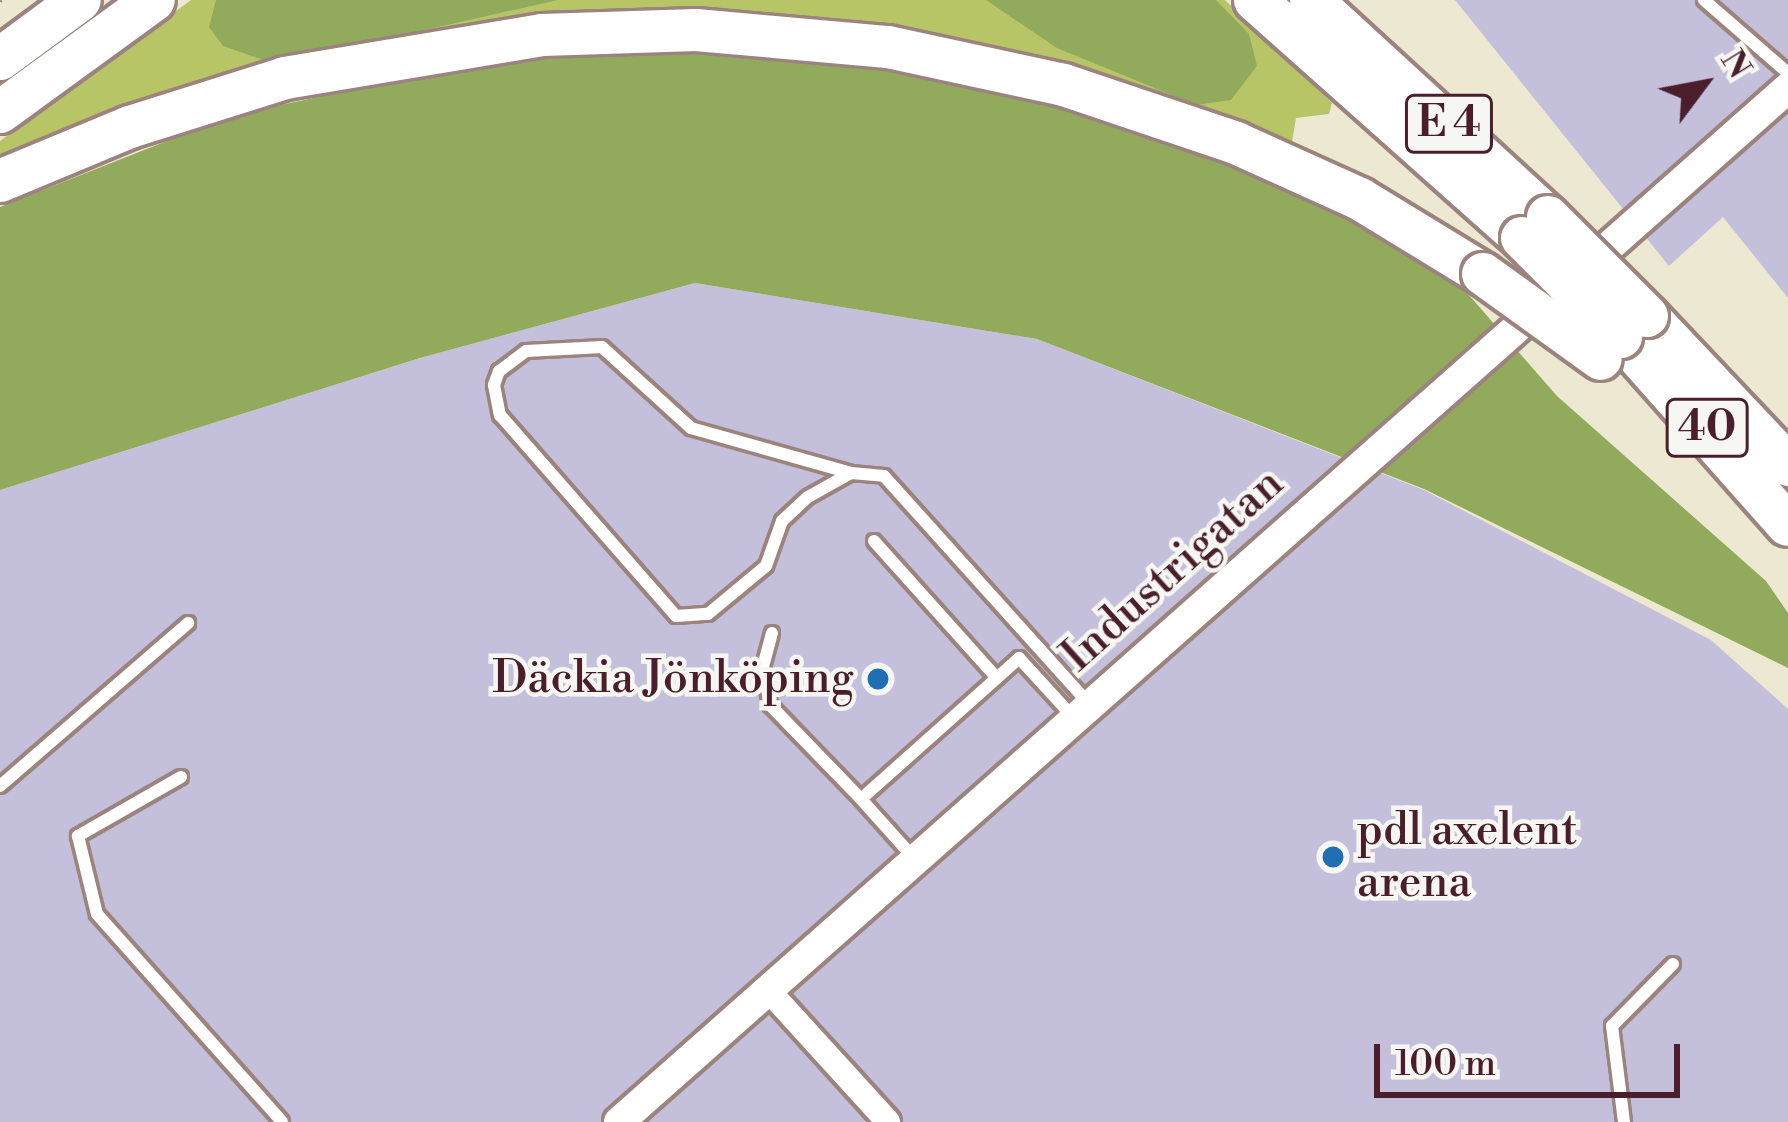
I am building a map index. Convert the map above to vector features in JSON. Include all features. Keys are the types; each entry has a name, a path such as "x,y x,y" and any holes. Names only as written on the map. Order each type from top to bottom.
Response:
{"highway":[{"path":"0,112 154,0"},
{"name":"40","path":"1255,0 1535,228 1788,526"},
{"name":"E 4","path":"1311,0 1341,16 1535,228"},
{"path":"0,59 73,5"},
{"name":"E 4","path":"0,181 130,127 285,78 542,35 696,30 887,47 1064,85 1277,162 1360,200 1483,274 1623,337 1788,465"}],"street":[{"name":"Industrigatan","path":"619,1122 1788,88"},
{"path":"769,991 888,1122"}],"lane":[{"path":"1704,0 1788,73"},
{"path":"851,473 782,521 766,566 709,614 676,616 511,429 492,400 494,385 499,371 526,351 602,347 691,428 851,473 884,476 1082,711"},
{"path":"874,541 997,678"},
{"path":"0,786 188,623"},
{"path":"772,633 763,666 770,705 914,858"},
{"path":"862,799 1019,658 1082,711"},
{"path":"182,777 78,836 97,914 282,1122"},
{"path":"1624,1122 1612,1026 1673,964"}],"shaded area":[{"path":"1455,0 1788,0 1788,298 1723,217 1669,266"},
{"path":"695,283 1037,339 1424,490 1711,640 1788,709 1788,1122 0,1122 0,490 420,358"}],"green space":[{"path":"191,0 1225,0 1332,103 1329,114 1296,118 1291,148 1187,110 616,18 0,165 0,141"},
{"path":"216,0 558,0 275,64 223,46 209,27"},
{"path":"986,0 1216,0 1249,34 1257,66 1231,100 1196,105 1057,48"},
{"path":"637,46 963,78 1147,134 1311,196 1462,287 1557,396 1766,581 1788,613 1788,668 1424,489 1037,339 695,283 420,358 0,490 0,207 230,116 490,60"}],"place":[{"name":"Däckia Jönköping","path":"878,679"},
{"name":"pdl axelent arena","path":"1333,857"}]}
